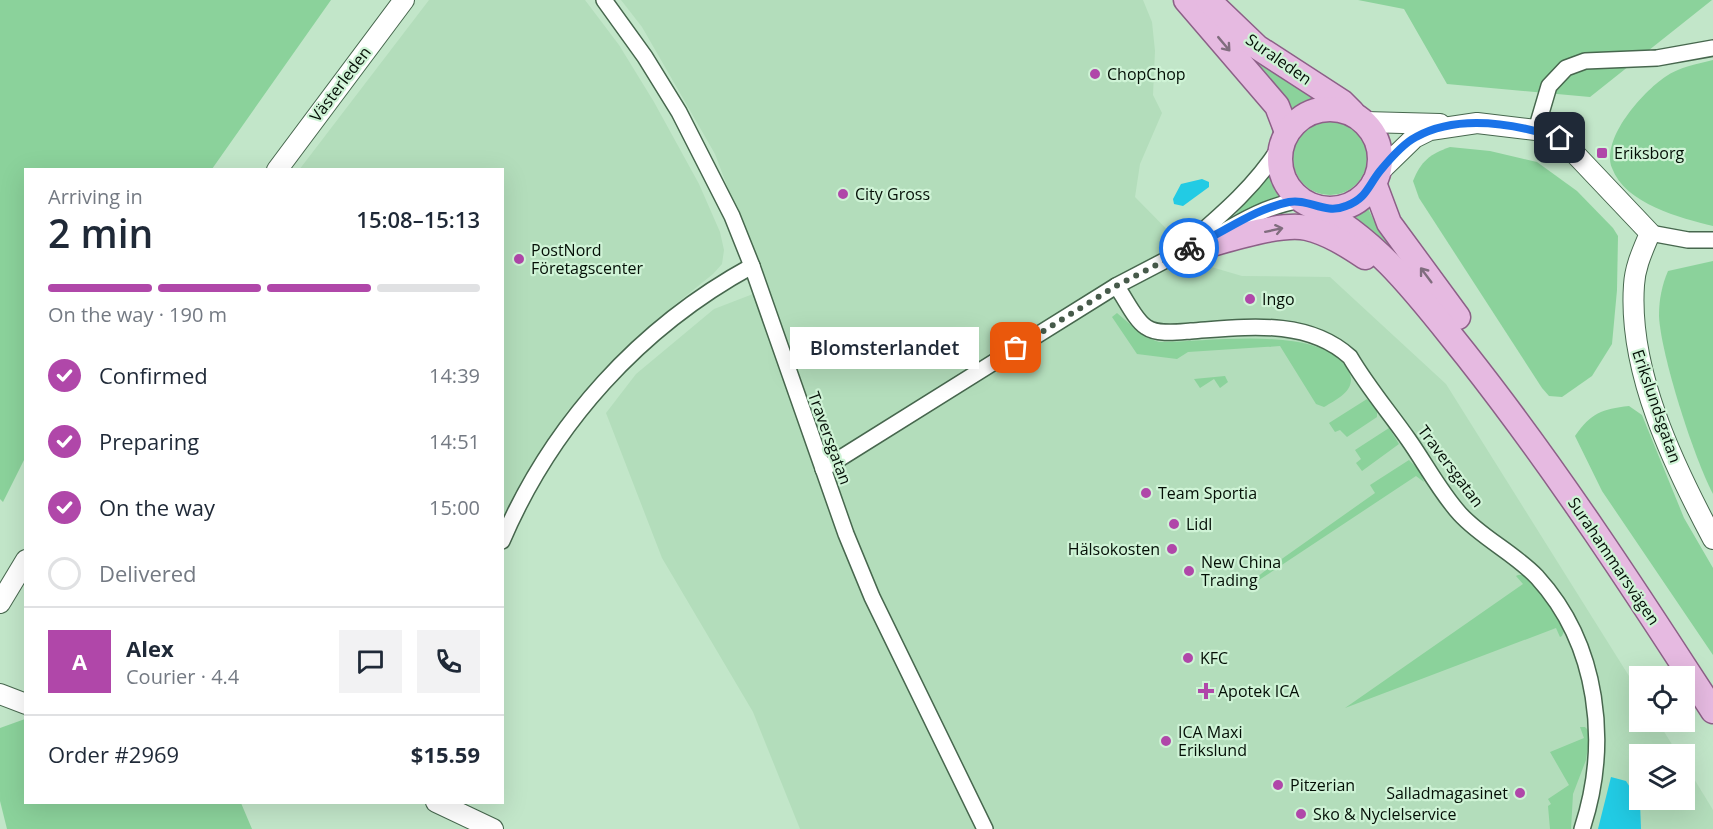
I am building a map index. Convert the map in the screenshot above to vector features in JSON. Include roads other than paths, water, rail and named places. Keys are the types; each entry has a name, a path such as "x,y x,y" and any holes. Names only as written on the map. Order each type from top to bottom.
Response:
{"main road":[{"name":"Suraleden","path":"1186,0 1277,106 1283,139"},
{"name":"Suraleden","path":"1208,0 1257,47 1342,102 1359,118"},
{"path":"1333,108 1359,118 1373,132 1379,147 1376,178 1360,200 1345,207 1327,209 1306,203 1287,185 1281,172 1283,139 1309,112 1333,108"},
{"name":"Surahammarsvägen","path":"1376,178 1389,223 1466,329 1512,413"},
{"name":"Surahammarsvägen","path":"1306,203 1339,220 1398,271 1512,413 1713,711"},
{"path":"1177,254 1286,227 1305,228 1330,236 1370,260 1420,306 1459,355 1512,413"}],"street":[{"name":"Västerleden","path":"278,168 404,0"},
{"name":"Traversgatan","path":"604,0 645,57 679,112 727,207 752,266 846,534 873,597 986,829"},
{"path":"1536,130 1549,86 1566,68 1585,61 1657,58 1713,48"},
{"path":"1359,118 1454,125"},
{"path":"1376,178 1414,138 1431,130 1477,123 1536,130 1560,138 1650,233 1688,240 1713,240"},
{"path":"1177,254 1241,198 1260,177 1283,139"},
{"path":"823,470 1116,286 1214,237 1251,215 1286,202 1306,203"},
{"name":"Erikslundsgatan","path":"1650,233 1639,261 1634,283 1635,336 1640,367 1689,494 1713,539"},
{"path":"504,538 539,469 597,389 669,321 714,288 752,266"},
{"name":"Traversgatan","path":"1116,286 1144,326 1152,330 1180,332 1234,328 1293,328 1331,341 1350,357 1460,513 1535,575 1566,617 1584,656 1593,690 1598,729 1596,766 1582,829"},
{"path":"0,603 24,563"},
{"path":"0,694 23,703"},
{"path":"0,707 23,703"},
{"path":"440,804 493,829"}],"water":[{"path":"1202,179 1209,182 1209,187 1183,206 1174,204 1173,199 1181,184"},
{"path":"1611,777 1626,781 1629,786 1629,810 1640,810 1641,829 1598,829"}],"place":[{"name":"ChopChop","path":"1095,74"},
{"name":"Eriksborg","path":"1602,153"},
{"name":"City Gross","path":"843,194"},
{"name":"PostNord Företagscenter","path":"519,259"},
{"name":"Ingo","path":"1250,299"},
{"name":"Blomsterlandet","path":"1016,348"},
{"name":"Team Sportia","path":"1146,493"},
{"name":"Lidl","path":"1174,524"},
{"name":"Hälsokosten","path":"1172,549"},
{"name":"New China Trading","path":"1189,571"},
{"name":"KFC","path":"1188,658"},
{"name":"Apotek ICA","path":"1206,691"},
{"name":"ICA Maxi Erikslund","path":"1166,741"},
{"name":"Pitzerian","path":"1278,785"},
{"name":"Salladmagasinet","path":"1520,793"},
{"name":"Sko & Nyclelservice","path":"1301,814"}]}
